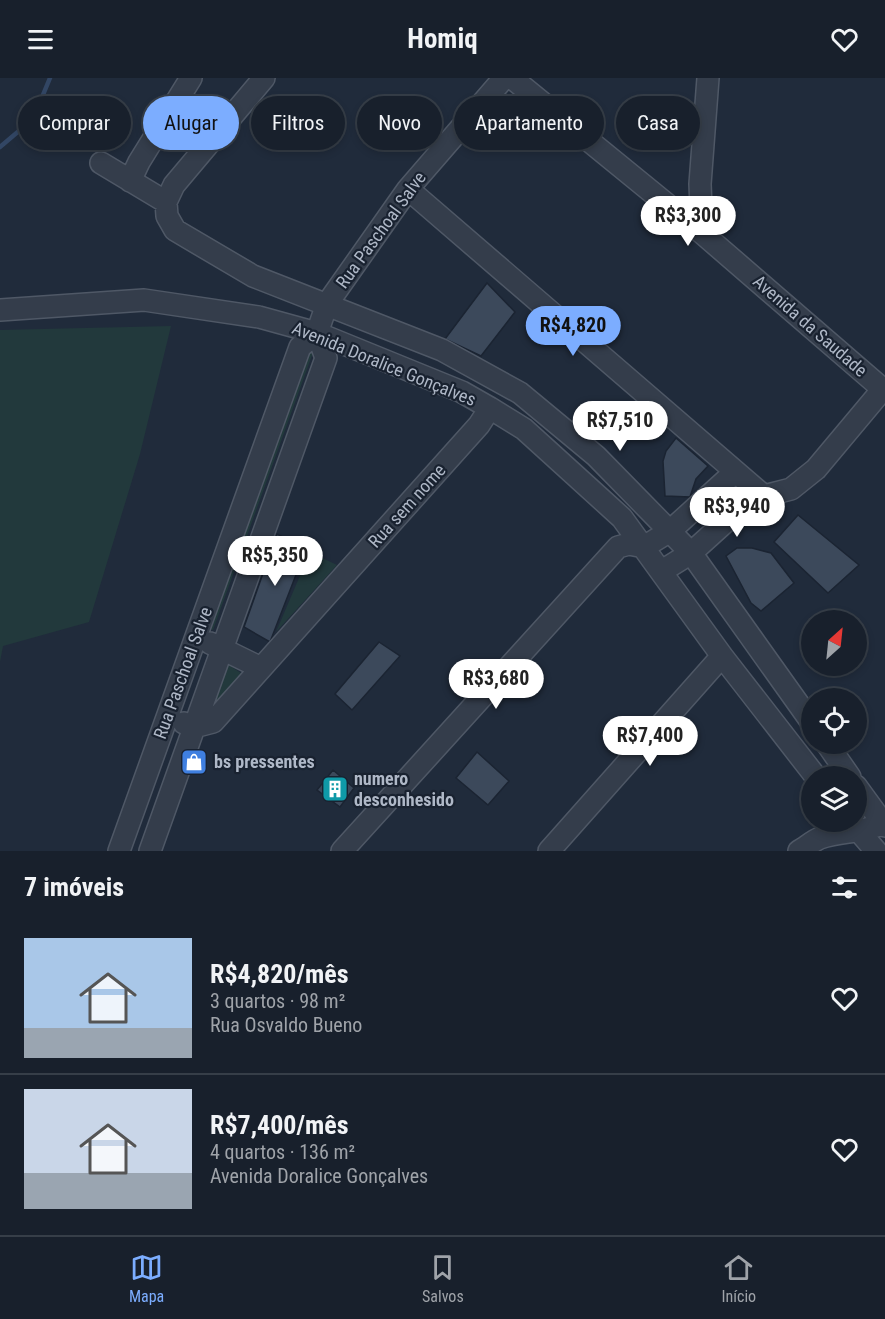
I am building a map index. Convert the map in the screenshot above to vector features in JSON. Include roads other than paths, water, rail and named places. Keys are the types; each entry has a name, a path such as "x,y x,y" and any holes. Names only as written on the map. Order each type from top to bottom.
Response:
{"street":[{"path":"130,181 139,162 191,78"},
{"path":"100,164 166,201 174,185 192,161 264,78"},
{"name":"Rua Paschoal Salve","path":"119,851 300,347 317,333 327,304 408,189 504,78"},
{"name":"Avenida da Saudade","path":"512,78 702,232 884,390"},
{"path":"702,232 700,184 708,78"},
{"path":"665,202 700,184"},
{"path":"408,189 764,496"},
{"name":"Avenida Doralice Gonçalves","path":"166,201 167,216 175,230 254,276 442,350 520,393 596,456 691,553 801,708"},
{"name":"Avenida Doralice Gonçalves","path":"0,310 144,300 259,317 317,333 462,392 524,429 622,518 663,571 722,656 807,766"},
{"name":"Rua Paschoal Salve","path":"150,851 326,358 317,333"},
{"path":"663,571 691,553 734,515 764,496 791,489 816,469 884,390"},
{"name":"Rua sem nome","path":"194,727 213,722 479,425 490,408"},
{"path":"342,851 618,547 629,544 644,548 670,531 735,472"},
{"path":"196,636 261,668"},
{"path":"549,851 722,656"},
{"path":"167,716 194,727"},
{"path":"867,801 884,824"},
{"path":"867,826 884,824"},
{"path":"799,851 818,839 844,832"},
{"path":"859,832 876,851"}],"waterway":[{"path":"0,147 33,119 50,78"}],"place":[{"name":"bs pressentes","path":"194,762"},
{"name":"numero desconhesido","path":"335,789"}]}
